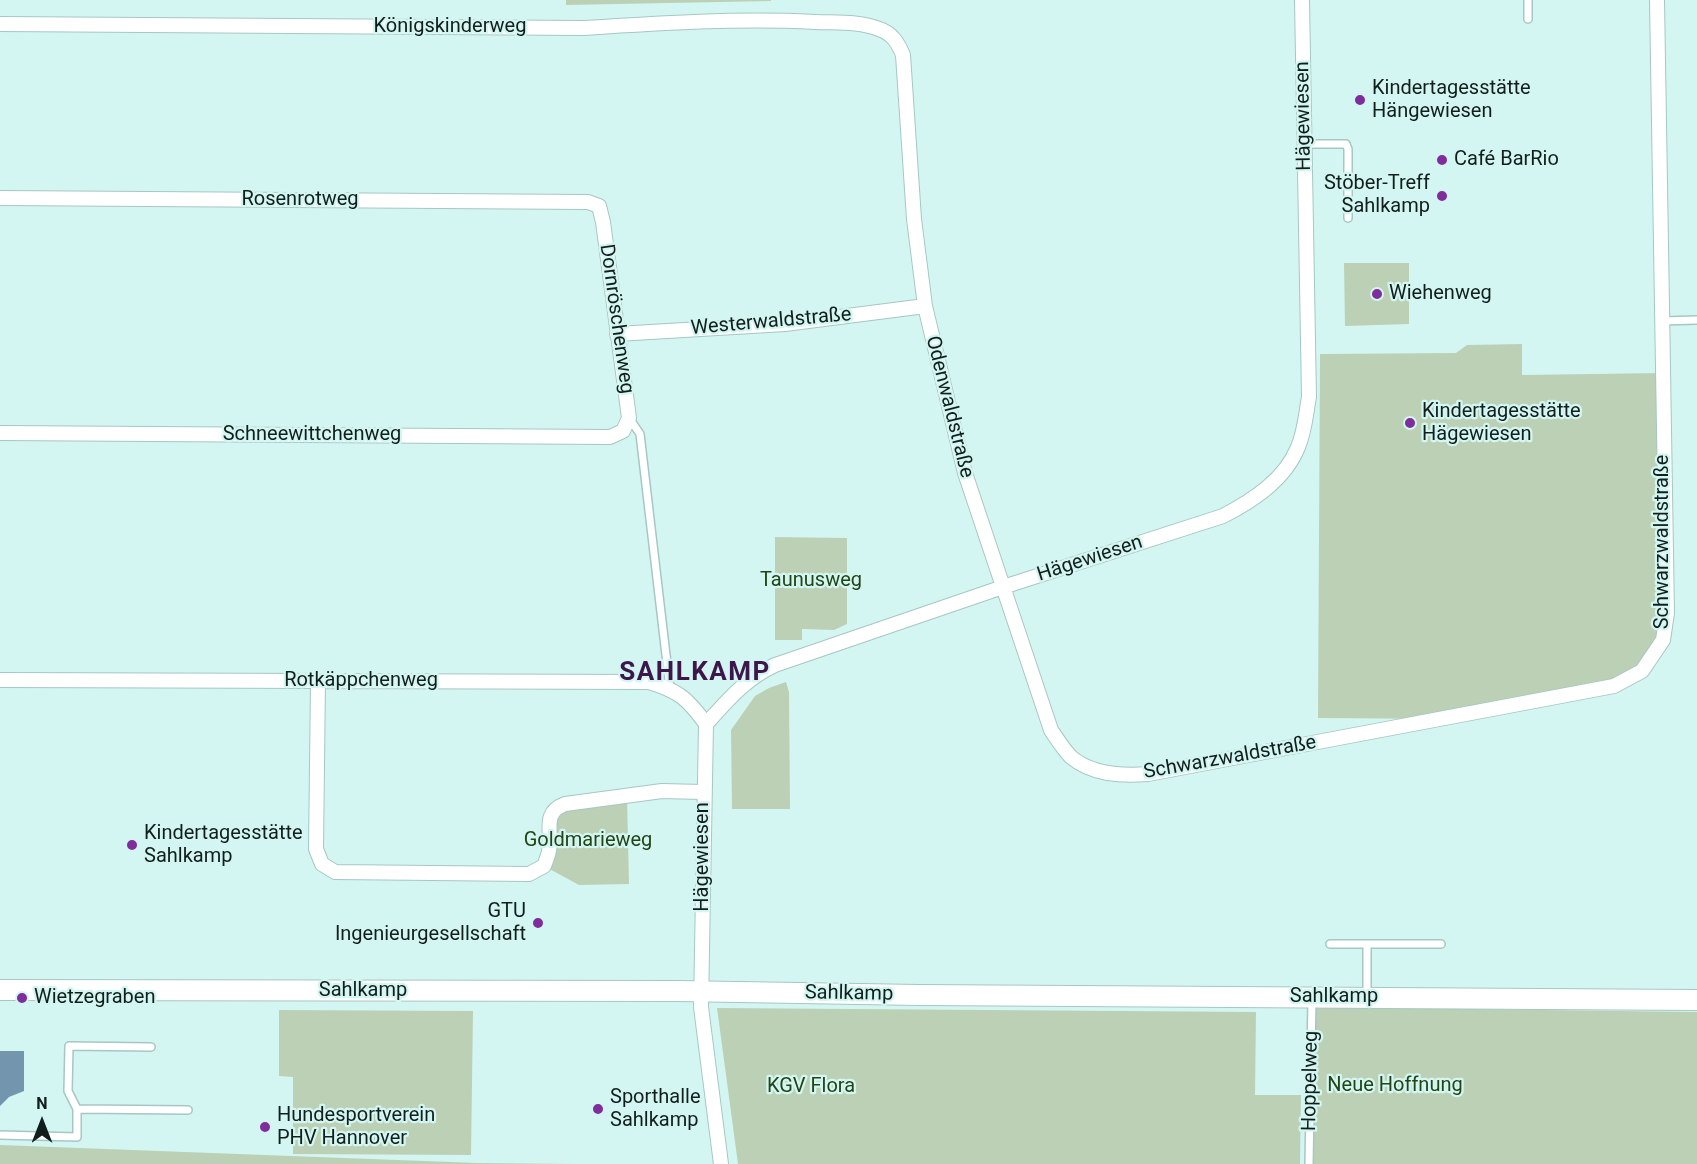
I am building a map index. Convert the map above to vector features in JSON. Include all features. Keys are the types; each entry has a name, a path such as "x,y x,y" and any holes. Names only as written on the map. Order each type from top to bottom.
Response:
{"street":[{"name":"Hägewiesen","path":"721,1164 701,1006 705,724 741,686 757,674 775,665 1003,587 1223,516 1249,502 1269,486 1287,466 1298,449 1309,397 1302,0"},
{"name":"Schwarzwaldstraße","path":"1071,757 1088,767 1119,776 1148,774 1576,695 1614,687 1642,671 1663,640 1667,613 1657,0"},
{"name":"Königskinderweg","path":"0,24 585,28 680,22 786,21 864,24 881,29 896,40"},
{"name":"Odenwaldstraße","path":"896,40 903,55 905,70 914,219 925,306 964,473 1051,730 1071,757"},
{"name":"Rosenrotweg","path":"0,198 588,202 599,206"},
{"name":"Dornröschenweg","path":"599,206 617,334 626,425"},
{"name":"Westerwaldstraße","path":"617,334 785,324 925,306"},
{"name":"Schneewittchenweg","path":"0,433 610,436 626,425"},
{"name":"Rotkäppchenweg","path":"0,680 649,682 670,689 691,703 705,724"},
{"path":"318,681 316,849 322,864 335,872 529,874 544,866 549,850 550,816 557,807 662,791 703,792"},
{"name":"Sahlkamp","path":"0,990 702,991 1697,1000"}],"lane":[{"path":"1528,0 1528,19"},
{"path":"1305,144 1346,144 1348,149 1348,218"},
{"path":"1661,321 1697,321"},
{"path":"626,425 640,434 670,689"},
{"path":"1330,944 1441,944"},
{"path":"1367,944 1367,998"},
{"name":"Hoppelweg","path":"1309,1164 1312,997"},
{"path":"0,1135 77,1137 78,1109 68,1091 69,1046 151,1047"},
{"path":"78,1109 188,1110"}],"green space":[{"path":"566,0 771,0 771,1 566,5"},
{"name":"Wiehenweg","path":"1344,263 1409,263 1409,324 1345,326"},
{"path":"1522,344 1522,375 1662,373 1663,640 1642,671 1614,686 1446,719 1318,718 1320,354 1456,353 1467,345"},
{"name":"Taunusweg","path":"775,537 847,538 847,624 834,630 802,629 802,640 775,640"},
{"path":"786,682 789,692 790,809 732,809 731,730 755,696"},
{"name":"Goldmarieweg","path":"627,795 629,884 579,885 544,866 553,811"},
{"name":"Neue Hoffnung","path":"1312,1007 1697,1012 1697,1164 1309,1164"},
{"name":"KGV Flora","path":"717,1008 1256,1012 1255,1095 1301,1095 1300,1164 738,1164"},
{"path":"279,1010 473,1011 471,1155 293,1154 293,1077 279,1076"},
{"path":"0,1145 477,1163 577,1164 0,1164"}],"water":[{"path":"0,1051 24,1051 24,1091 9,1097 0,1106"}],"place":[{"name":"Kindertagesstätte Hängewiesen","path":"1360,100"},
{"name":"Café BarRio","path":"1442,160"},
{"name":"Stöber-Treff Sahlkamp","path":"1442,196"},
{"name":"Wiehenweg","path":"1377,294"},
{"name":"Kindertagesstätte Hägewiesen","path":"1410,423"},
{"name":"Kindertagesstätte Sahlkamp","path":"132,845"},
{"name":"GTU Ingenieurgesellschaft","path":"538,923"},
{"name":"Wietzegraben","path":"22,998"},
{"name":"Sporthalle Sahlkamp","path":"598,1109"},
{"name":"Hundesportverein PHV Hannover","path":"265,1127"}],"district":[{"name":"SAHLKAMP","path":"695,673"}]}
